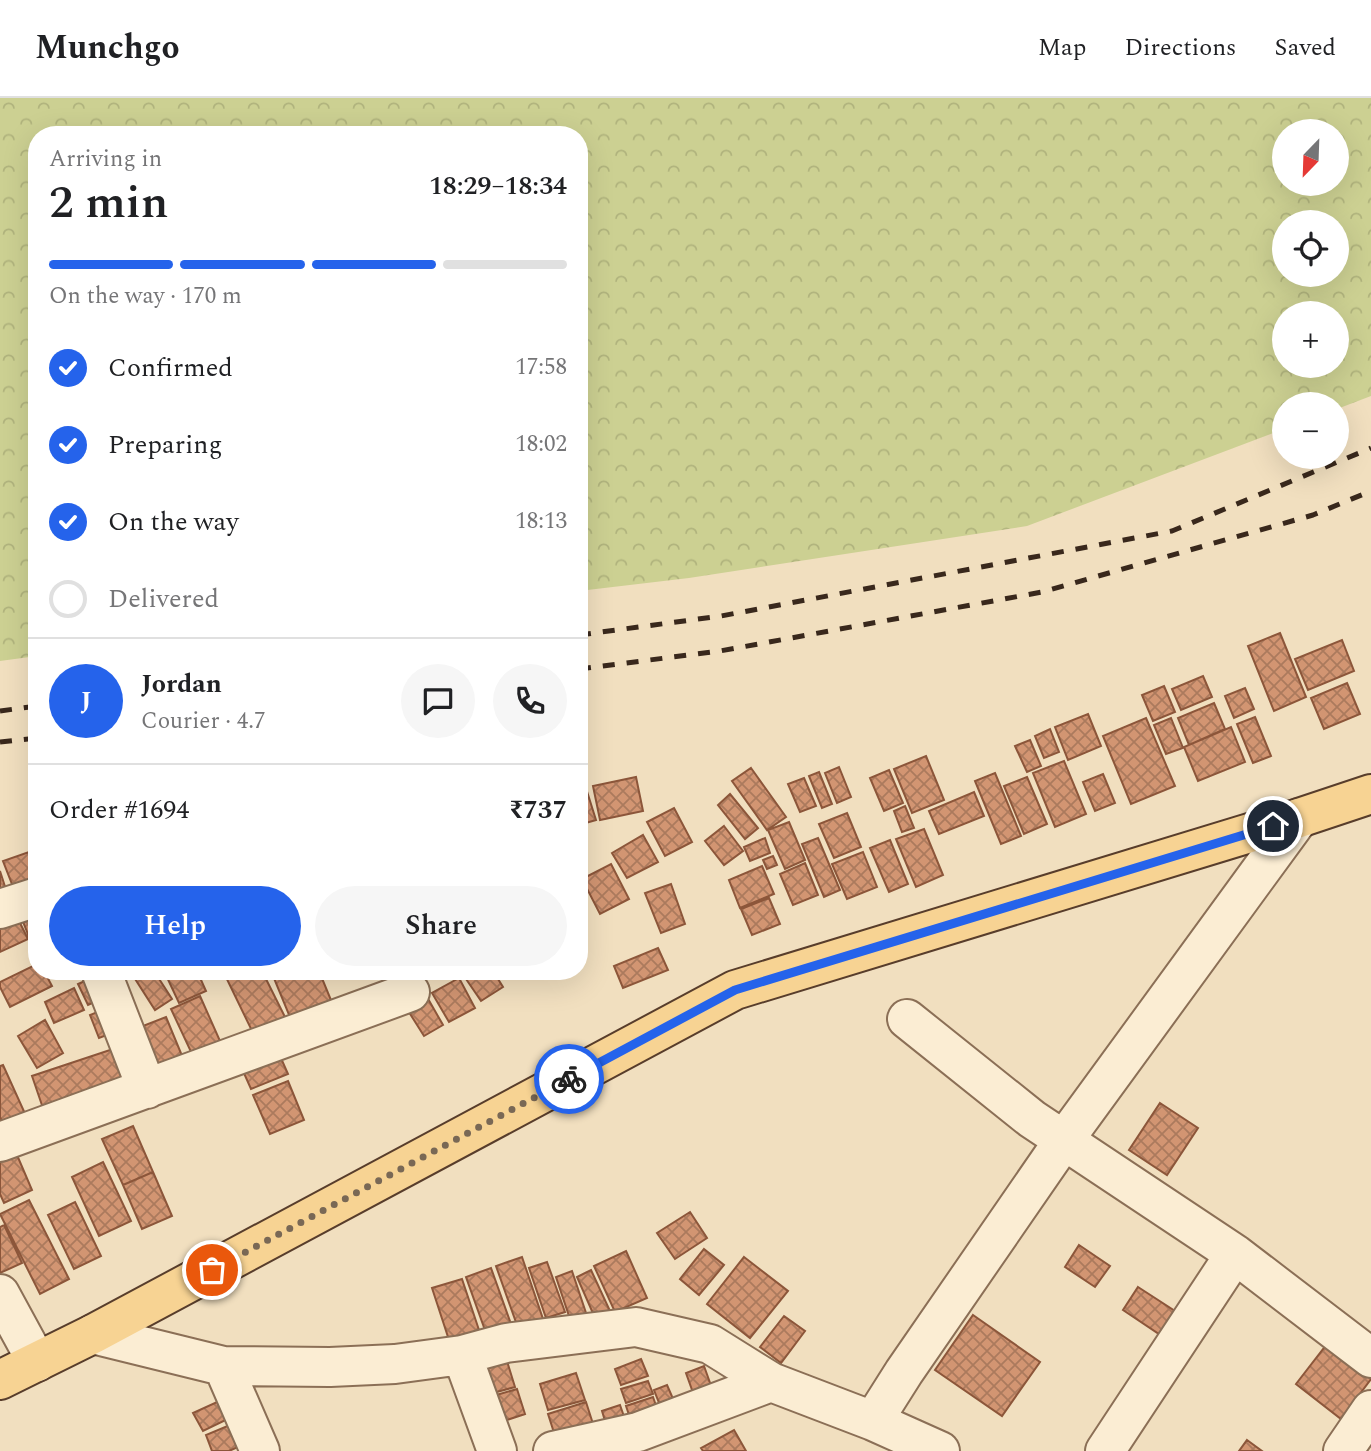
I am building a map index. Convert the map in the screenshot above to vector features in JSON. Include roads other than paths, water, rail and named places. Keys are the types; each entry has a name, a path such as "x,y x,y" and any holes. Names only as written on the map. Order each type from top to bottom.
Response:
{"main road":[{"path":"0,1380 93,1334 735,990 1371,794"}],"street":[{"path":"873,1421 1064,1140 1299,818"},
{"path":"0,909 28,900"},
{"path":"105,980 147,1089"},
{"path":"0,1142 410,992"},
{"path":"907,1019 1031,1119 1236,1254 1371,1359"},
{"path":"1105,1451 1236,1254"},
{"path":"0,1294 37,1362"},
{"path":"93,1334 223,1366 330,1367 395,1364 462,1355 506,1343 636,1326 710,1343 771,1381 873,1421 937,1450"},
{"path":"462,1355 497,1451"},
{"path":"223,1366 260,1451"},
{"path":"553,1451 638,1432 771,1381"},
{"path":"1343,1451 1371,1410"}],"railway":[{"path":"588,634 721,616 1172,531 1371,448"},
{"path":"588,668 720,651 1042,592 1313,515 1371,491"},
{"path":"0,711 28,707"},
{"path":"0,742 28,739"}]}
